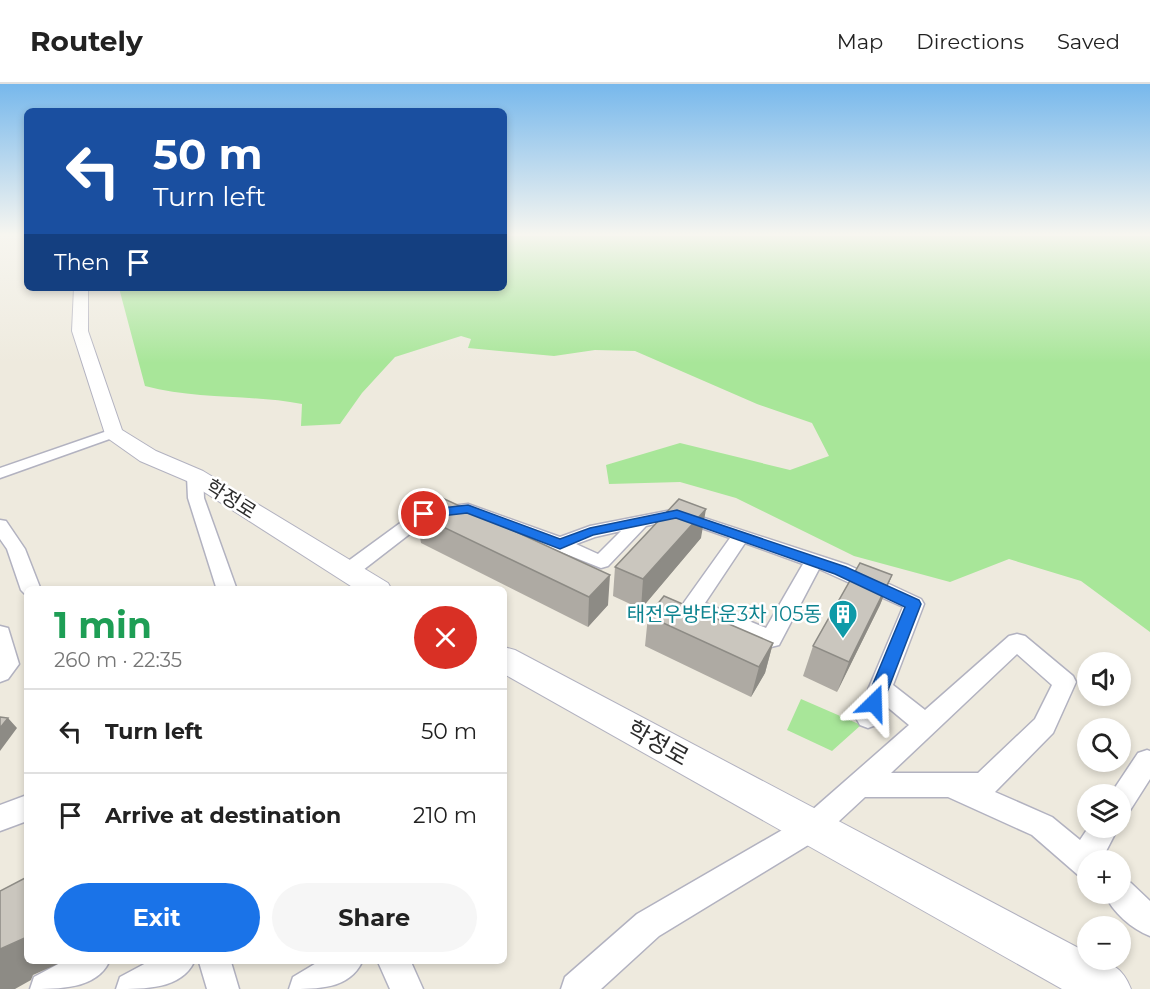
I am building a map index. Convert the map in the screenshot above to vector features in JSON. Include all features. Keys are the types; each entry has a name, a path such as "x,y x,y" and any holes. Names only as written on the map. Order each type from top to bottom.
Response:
{"main road":[{"path":"81,291 80,331 113,433"},
{"name":"학정로","path":"113,433 148,456 195,476 371,586"},
{"name":"학정로","path":"507,661 1108,989"}],"street":[{"path":"0,473 113,433"},
{"path":"195,476 196,498 227,586"},
{"path":"347,572 424,514 468,509 601,562 640,522"},
{"path":"560,544 590,532 677,514 841,570 914,604 868,718"},
{"path":"0,525 16,549 30,586"},
{"path":"741,536 692,606 771,639 814,561"},
{"path":"0,633 8,664 0,673"},
{"path":"578,989 648,926 813,827 859,785 926,725 1017,642 1065,682 1044,726 984,785 859,785"},
{"path":"880,688 926,725"},
{"path":"1131,786 1147,761"},
{"path":"948,785 1041,826 1077,856"},
{"path":"0,818 24,809"},
{"path":"1131,904 1150,921"},
{"path":"46,989 90,964"},
{"path":"132,989 175,964"},
{"path":"216,964 223,989"},
{"path":"305,989 343,964"},
{"path":"395,964 407,989"}],"green space":[{"path":"507,278 1150,278 1150,632 1081,581 1009,559 950,582 854,556 736,498 680,482 609,484 606,465 680,443 790,470 829,456 812,423 757,404 635,351 595,350 554,356 468,348 471,339 461,336 395,357 362,393 340,424 301,426 302,404 184,393 145,386 120,291 507,291"},
{"path":"801,699 861,725 832,751 787,730"}],"building":[{"path":"440,497 610,575 589,597 416,514"},
{"path":"679,499 706,509 643,579 615,567"},
{"path":"860,563 892,575 849,662 813,646"},
{"path":"664,596 773,643 759,667 648,616"},
{"path":"0,717 8,718 0,728"},
{"path":"24,879 24,938 0,949 0,891"}],"place":[{"name":"태전우방타운3차 105동","path":"843,640"}],"route":[{"path":"424,514 468,509 560,544 590,532 677,514 841,570 914,604 874,703"}]}
